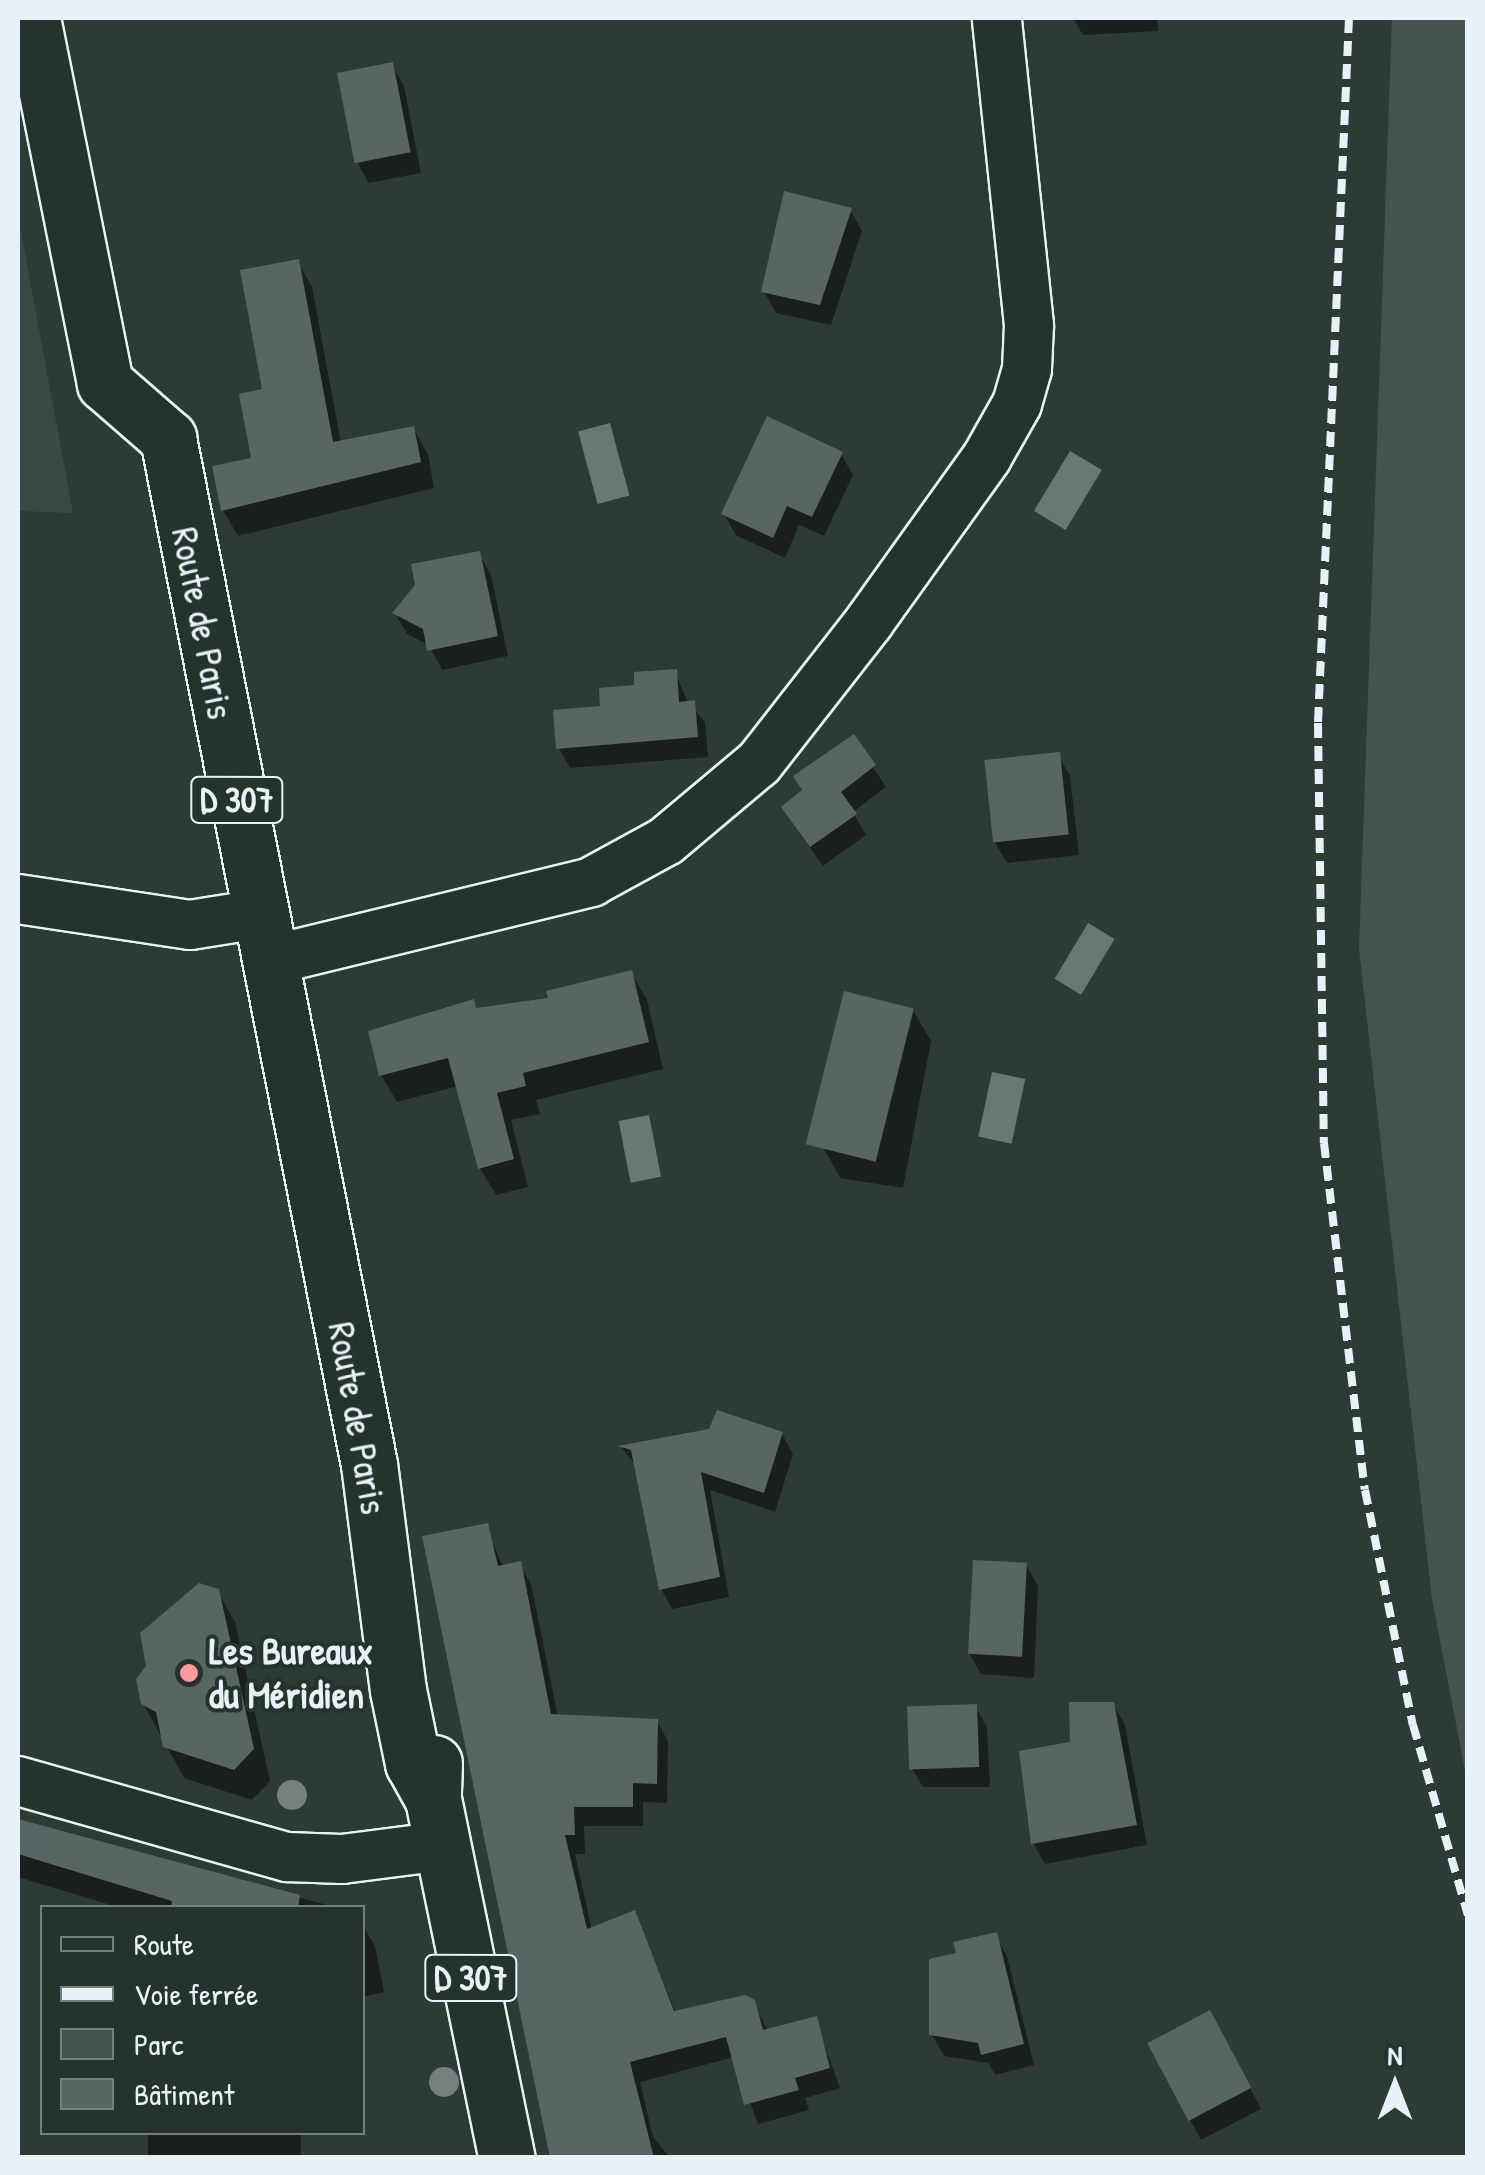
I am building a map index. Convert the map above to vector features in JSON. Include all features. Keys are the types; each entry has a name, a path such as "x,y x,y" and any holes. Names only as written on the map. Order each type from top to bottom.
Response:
{"main road":[{"name":"Route de Paris","path":"32,18 106,382 168,438 366,1450 388,1610 414,1647 434,1762 438,1822 507,2158"}],"street":[{"path":"18,899 263,938 591,882 666,841 758,763 869,622 987,457 1017,404 1027,369 1030,324 997,18"},
{"path":"18,1781 287,1858 342,1859 438,1822"}],"shaded area":[{"path":"18,216 73,513 18,511"},
{"path":"610,423 629,495 598,504 578,432"},
{"path":"1070,451 1102,470 1066,530 1034,511"},
{"path":"1088,923 1115,939 1081,995 1055,979"},
{"path":"992,1072 1025,1079 1012,1144 978,1137"},
{"path":"649,1115 661,1177 631,1183 619,1121"}],"green space":[{"path":"1392,18 1468,18 1467,1781 1432,1599 1359,949"}],"building":[{"path":"393,62 411,152 355,163 337,73"},
{"path":"784,191 852,208 820,305 761,292"},
{"path":"299,259 333,442 414,426 421,462 221,511 212,466 251,458 239,394 262,389 240,270"},
{"path":"767,416 843,452 812,517 787,506 773,538 721,514"},
{"path":"480,551 498,636 427,651 423,629 392,613 415,585 411,564"},
{"path":"677,669 679,702 695,700 698,737 556,749 553,710 600,706 599,688 634,685 634,672"},
{"path":"854,734 876,765 841,792 857,814 810,847 781,807 802,790 793,776"},
{"path":"1060,752 1069,835 993,842 984,760"},
{"path":"632,970 649,1042 523,1073 526,1086 497,1093 514,1159 478,1169 448,1058 379,1076 368,1031 474,999 476,1008 548,998 546,991"},
{"path":"844,991 914,1008 876,1162 806,1144"},
{"path":"717,1410 783,1432 764,1493 701,1472 720,1577 659,1590 631,1450 618,1446 709,1429"},
{"path":"488,1523 498,1566 521,1561 551,1714 658,1719 657,1784 633,1783 633,1807 574,1807 575,1835 565,1835 587,1929 635,1910 674,2011 745,1995 755,2000 763,2030 817,2016 830,2068 795,2078 799,2090 744,2105 726,2037 630,2062 654,2158 550,2158 422,1536"},
{"path":"973,1560 1027,1563 1022,1657 968,1654"},
{"name":"Les Bureaux du Méridien","path":"199,1583 219,1589 254,1749 234,1770 163,1747 156,1712 141,1704 136,1679 146,1666 140,1633"},
{"path":"1069,1702 1114,1702 1137,1825 1031,1844 1019,1751 1070,1742"},
{"path":"977,1704 979,1767 909,1769 907,1706"},
{"path":"18,1819 300,1895 298,1905 171,1905 172,1901 18,1854"},
{"path":"997,1932 1024,2044 981,2055 978,2043 929,2035 929,1959 956,1953 953,1942"},
{"path":"1210,2010 1251,2088 1189,2121 1147,2043"}],"railway":[{"path":"1349,18 1318,723 1324,1143 1365,1490 1413,1725 1468,1915"}],"place":[{"name":"Les Bureaux du Méridien","path":"189,1673"}]}
